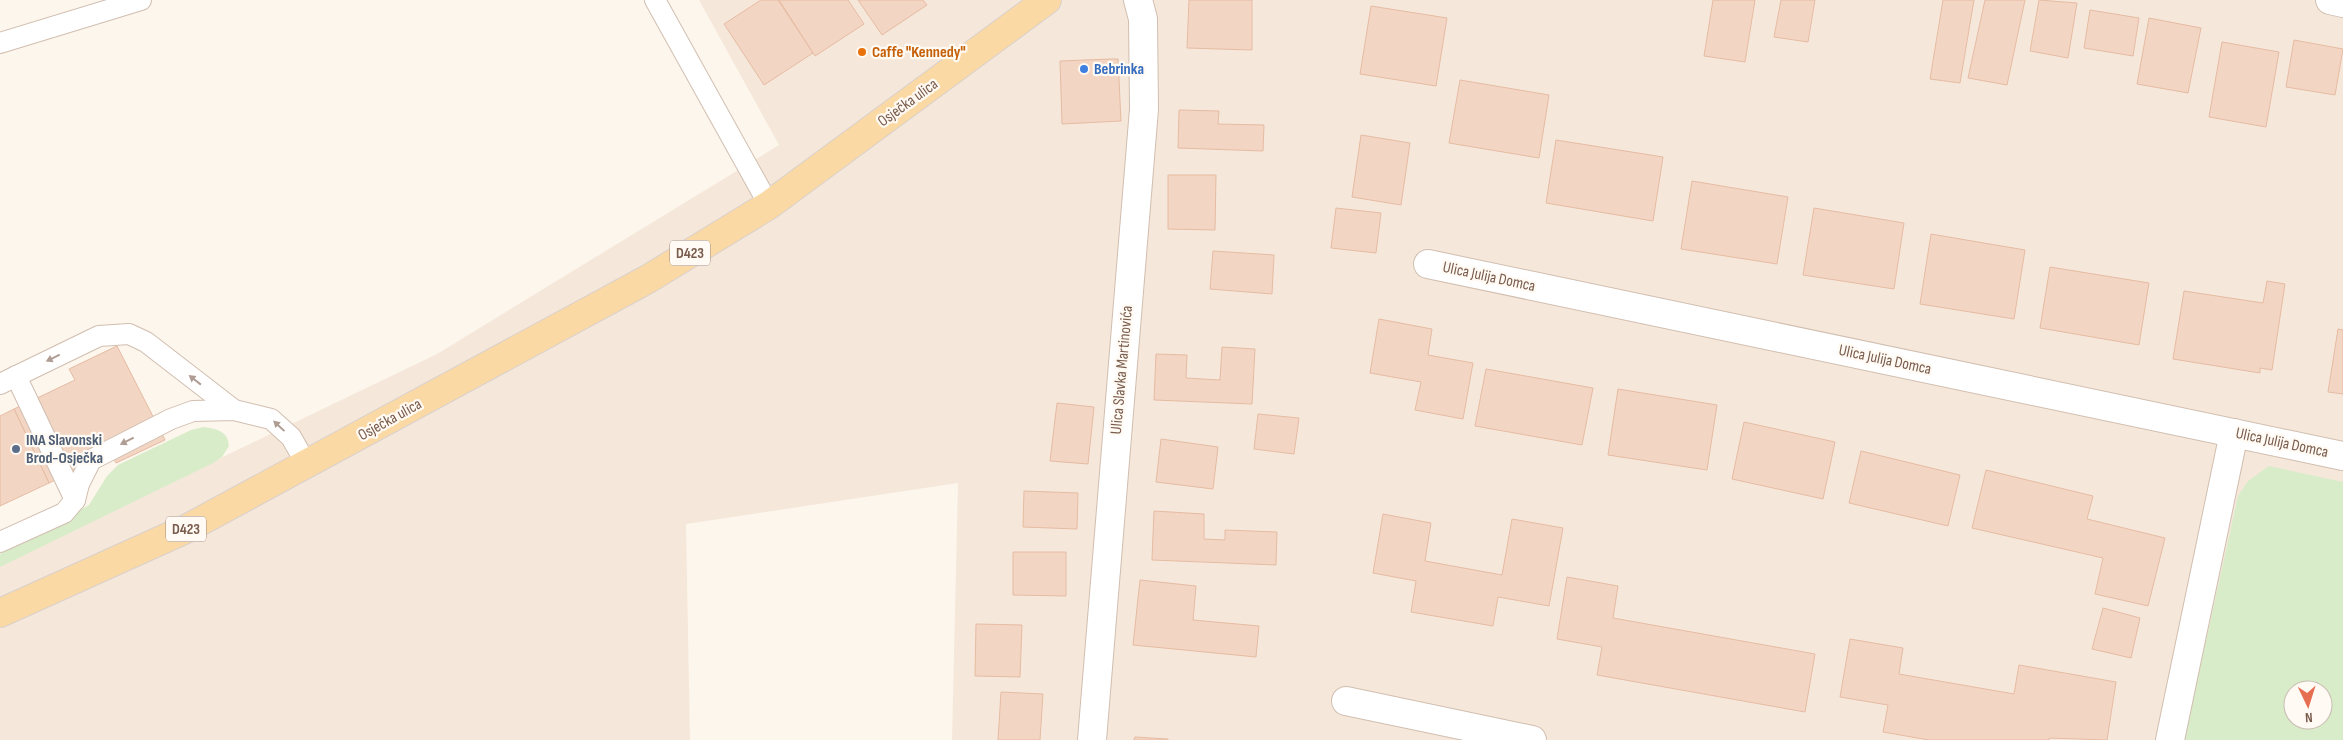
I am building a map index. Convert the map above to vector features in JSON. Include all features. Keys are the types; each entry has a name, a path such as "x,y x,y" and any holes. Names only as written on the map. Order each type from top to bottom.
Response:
{"main road":[{"name":"Osječka ulica","path":"0,613 186,529 648,279 769,205 1047,0"}],"street":[{"name":"Ulica Slavka Martinovića","path":"1092,740 1144,109 1143,19 1138,0"},
{"path":"2330,0 2343,3"},
{"name":"Ulica Julija Domca","path":"1428,264 2343,456"},
{"path":"2170,740 2234,433"},
{"path":"1346,701 1532,740"}],"lane":[{"path":"0,43 141,0"},
{"path":"655,0 769,205"},
{"path":"75,500 8,380 98,336 129,334 146,342 234,410"},
{"path":"0,542 64,513 75,500 79,484 91,460 171,419 193,411 234,410 271,419 291,437 307,465"}],"shaded area":[{"path":"699,0 2343,0 2343,740 952,740 958,483 686,524 690,740 0,740 0,564 437,354 779,145"}],"green space":[{"path":"204,427 217,430 226,437 229,446 222,457 0,567 0,554 89,505 107,476 118,465 191,430"},
{"path":"2269,466 2343,482 2343,740 2184,740 2238,496 2248,481"}],"building":[{"path":"761,0 778,0 813,53 764,85 724,24"},
{"path":"779,0 848,0 864,24 815,56"},
{"path":"858,0 923,0 927,5 882,35"},
{"path":"1189,0 1252,0 1252,50 1187,48"},
{"path":"1713,0 1755,0 1745,62 1704,56"},
{"path":"1781,0 1815,0 1808,42 1774,37"},
{"path":"1943,0 1974,0 1960,83 1930,79"},
{"path":"1985,0 2025,0 2007,85 1968,78"},
{"path":"2039,0 2077,3 2068,58 2030,51"},
{"path":"1371,6 1447,18 1436,86 1360,74"},
{"path":"2090,10 2139,18 2133,56 2084,48"},
{"path":"2149,18 2201,28 2188,93 2137,84"},
{"path":"2294,40 2343,49 2335,95 2286,87"},
{"path":"2222,42 2279,52 2266,127 2209,117"},
{"path":"1118,59 1121,121 1062,124 1060,61"},
{"path":"1460,80 1549,95 1539,158 1449,143"},
{"path":"1179,110 1219,111 1218,124 1264,125 1263,151 1178,148"},
{"path":"1361,135 1410,143 1401,205 1352,197"},
{"path":"1556,140 1663,157 1653,221 1546,203"},
{"path":"1168,175 1216,175 1215,230 1168,229"},
{"path":"1692,181 1788,197 1777,264 1681,249"},
{"path":"1336,208 1381,213 1376,253 1331,248"},
{"path":"1814,208 1904,223 1894,289 1803,275"},
{"path":"1931,234 2025,250 2014,319 1920,304"},
{"path":"1213,251 1274,255 1272,294 1210,289"},
{"path":"2050,267 2149,283 2139,345 2040,328"},
{"path":"2267,281 2285,284 2272,370 2260,368 2260,373 2173,359 2184,291 2263,303"},
{"path":"1379,319 1432,329 1428,355 1473,363 1463,419 1415,410 1421,382 1370,373"},
{"path":"2338,329 2343,330 2343,394 2328,392"},
{"path":"117,346 165,440 116,463 111,453 49,483 14,409 75,380 69,369"},
{"path":"1222,347 1255,349 1252,404 1154,400 1156,354 1187,355 1186,378 1220,380"},
{"path":"1486,369 1593,388 1582,445 1475,426"},
{"path":"1618,389 1717,405 1707,470 1608,455"},
{"path":"1057,403 1094,407 1088,464 1050,461"},
{"name":"INA Slavonski Brod-Osječka","path":"14,409 49,483 0,506 0,416"},
{"path":"1258,414 1299,418 1294,454 1254,449"},
{"path":"1744,422 1835,442 1823,499 1732,479"},
{"path":"1161,439 1218,447 1213,489 1156,482"},
{"path":"1861,451 1960,475 1948,526 1849,503"},
{"path":"1986,470 2093,496 2087,519 2165,538 2148,606 2095,594 2103,558 1972,528"},
{"path":"1024,491 1078,493 1077,529 1023,527"},
{"path":"1154,511 1204,514 1204,539 1225,540 1225,530 1277,532 1276,565 1152,560"},
{"path":"1383,514 1431,523 1425,561 1502,575 1512,519 1563,528 1549,606 1498,597 1493,626 1411,612 1416,581 1373,573"},
{"path":"1013,552 1066,552 1066,596 1013,595"},
{"path":"1567,577 1618,586 1613,618 1815,654 1805,712 1597,675 1602,647 1557,639"},
{"path":"1140,580 1196,586 1193,620 1259,626 1256,657 1133,645"},
{"path":"2103,608 2140,618 2131,658 2092,649"},
{"path":"976,624 1022,625 1020,677 975,676"},
{"path":"1850,639 1903,648 1899,674 2014,694 2019,665 2116,682 2107,740 2049,738 2049,740 1929,740 1883,732 1888,705 1840,697"},
{"path":"1001,692 1043,694 1040,740 998,740"},
{"path":"1135,737 1168,739 1168,740 1134,740"}],"place":[{"name":"Caffe \"Kennedy\"","path":"862,52"},
{"name":"Bebrinka","path":"1084,69"},
{"name":"INA Slavonski Brod-Osječka","path":"16,449"}]}
